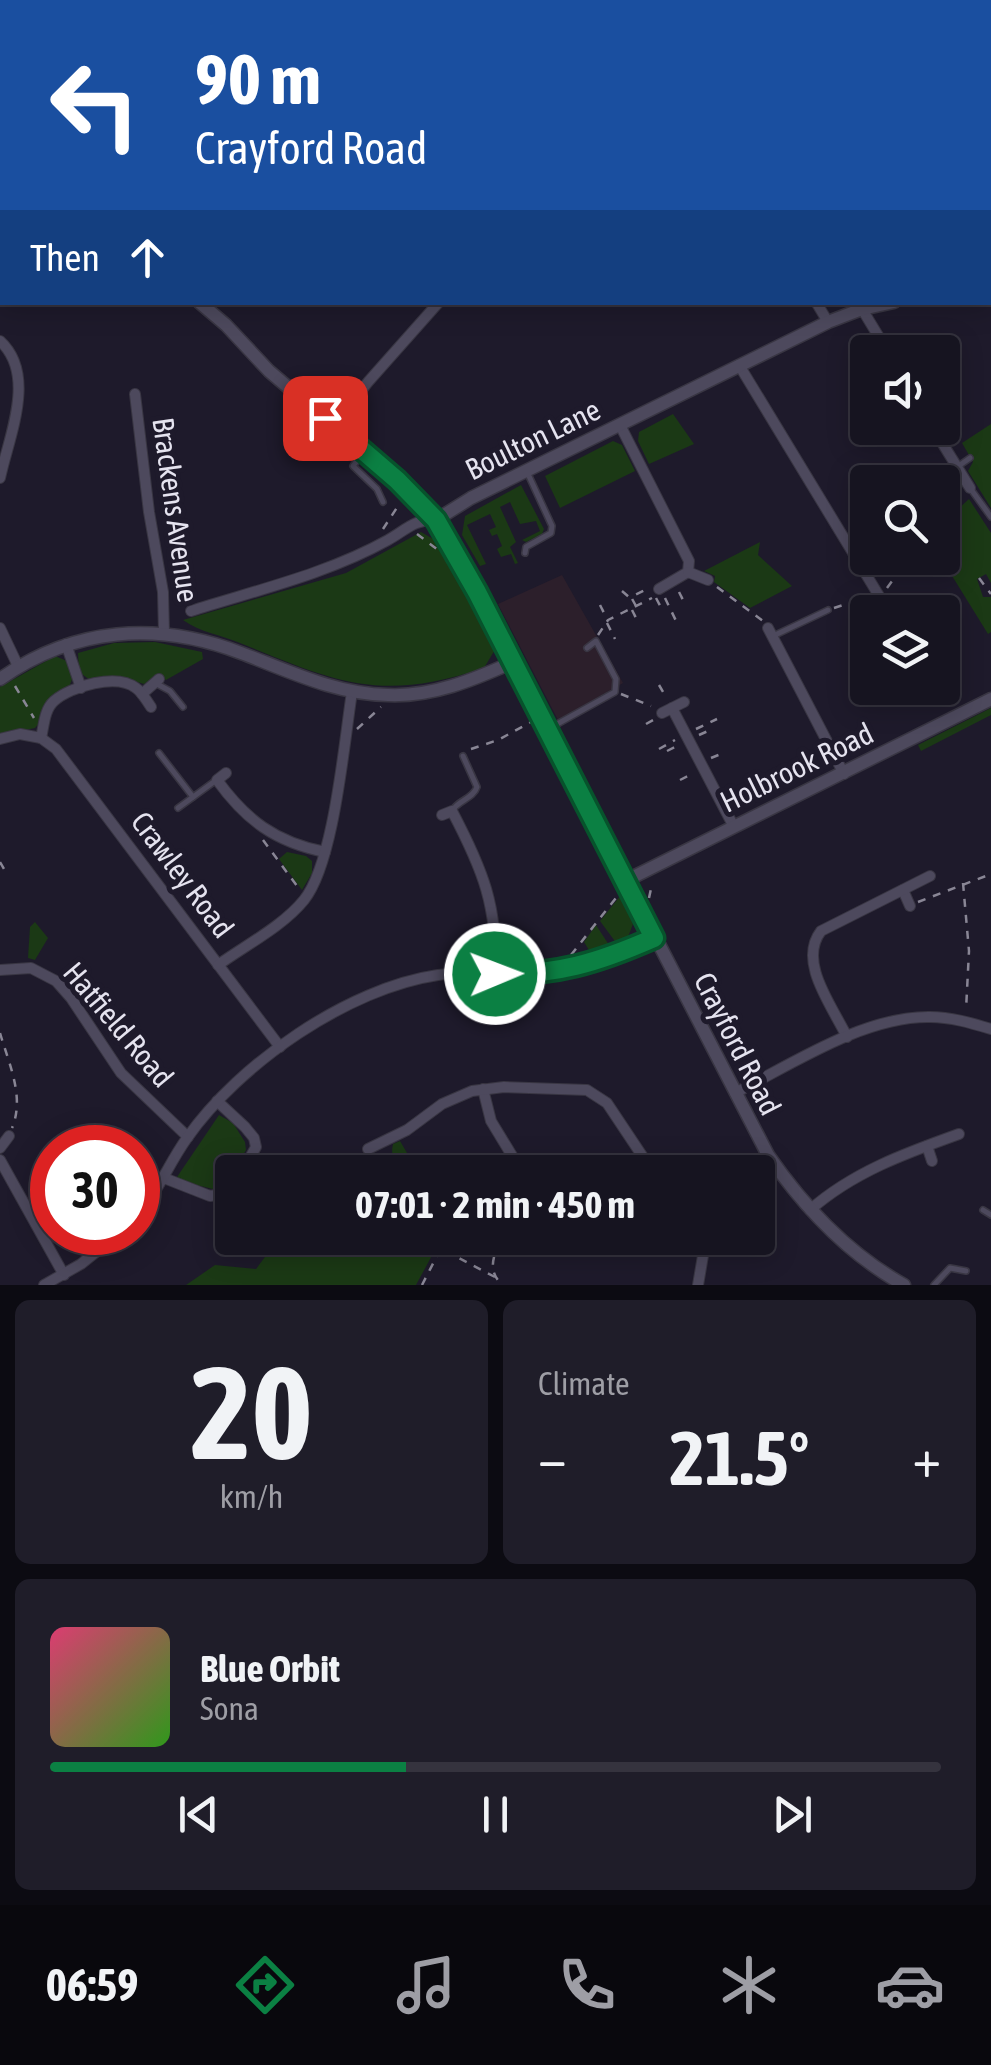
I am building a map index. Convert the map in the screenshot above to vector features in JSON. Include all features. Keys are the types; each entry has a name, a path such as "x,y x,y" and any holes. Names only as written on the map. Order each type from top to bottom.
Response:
{"street":[{"name":"Crayford Road","path":"202,305 436,520 768,1155"},
{"path":"334,425 434,305"},
{"path":"818,305 828,322"},
{"name":"Boulton Lane","path":"192,610 332,566 389,540 418,520 436,520 471,498 739,365 828,322 880,305"},
{"path":"862,309 878,335"},
{"path":"0,341 16,360 19,388 0,478"},
{"path":"739,365 879,595"},
{"name":"Brackens Avenue","path":"135,394 163,592 164,633"},
{"path":"620,424 689,562 688,572"},
{"path":"960,471 971,490"},
{"path":"688,572 708,580"},
{"path":"657,593 688,572"},
{"path":"0,628 8,673 66,644 107,633 164,633 204,640 315,682 352,692 393,696 450,687 513,662"},
{"path":"771,632 844,774"},
{"path":"66,644 82,688"},
{"path":"142,694 157,681"},
{"path":"0,739 12,734 42,735 46,713 54,701 82,688 118,682 135,687 150,706"},
{"path":"218,965 288,915 306,898 320,873 352,692"},
{"name":"Holbrook Road","path":"626,882 991,699"},
{"path":"684,702 667,710 734,828"},
{"name":"Crawley Road","path":"42,735 280,1047"},
{"path":"221,776 236,806 257,825 282,841 325,852"},
{"path":"447,813 487,884 495,921 495,974"},
{"path":"847,1037 816,974 813,940 820,931 930,876"},
{"path":"902,890 910,906"},
{"path":"160,1184 188,1137 241,1076 280,1047 366,995 442,974 558,972 601,961 654,938"},
{"name":"Hatfield Road","path":"0,970 31,968 56,981 121,1073 188,1137"},
{"path":"734,1093 847,1037 903,1018 928,1016 991,1029"},
{"path":"368,1150 442,1104 483,1089 531,1087 595,1093 607,1103 642,1155"},
{"path":"483,1089 490,1121 511,1155"},
{"path":"218,1101 254,1138 256,1147 252,1155"},
{"path":"810,1210 854,1177 959,1134"},
{"path":"0,1148 9,1136"},
{"path":"381,1144 386,1155"},
{"path":"927,1146 932,1160"},
{"path":"0,1160 64,1275"},
{"name":"Crayford Road","path":"775,1164 810,1210 852,1250 904,1285"},
{"path":"164,1178 215,1195"},
{"path":"44,1285 91,1255"},
{"path":"700,1285 704,1255"}],"lane":[{"path":"365,451 353,466 377,489 383,502"},
{"path":"959,465 970,458"},
{"path":"524,553 551,534 552,526 527,471"},
{"path":"971,490 991,516"},
{"path":"771,632 828,610"},
{"path":"544,723 615,692 616,679 596,641 587,648"},
{"path":"157,681 182,706"},
{"path":"158,753 193,796"},
{"path":"447,813 471,796 477,786 463,756"},
{"path":"178,808 221,776"},
{"path":"983,1210 991,1216"},
{"path":"934,1285 950,1268 966,1271"}],"path":[{"path":"960,499 971,490"},
{"path":"382,531 408,492"},
{"path":"408,526 432,547 460,562"},
{"path":"979,578 991,594"},
{"path":"708,580 771,632"},
{"path":"674,581 685,604"},
{"path":"631,597 656,585 663,611"},
{"path":"622,591 631,597 639,624"},
{"path":"596,641 608,621 657,593 664,595 678,625"},
{"path":"828,610 850,603"},
{"path":"600,605 615,639"},
{"path":"8,673 42,735"},
{"path":"659,685 667,710"},
{"path":"615,692 667,710"},
{"path":"344,741 393,696"},
{"path":"463,756 475,745 544,723"},
{"path":"257,825 260,836 306,898"},
{"path":"0,862 4,868"},
{"path":"910,906 991,874"},
{"path":"558,972 626,882"},
{"path":"963,883 969,951 964,1021"},
{"path":"0,1033 18,1097 19,1110 9,1136"},
{"path":"719,1063 767,1077"},
{"path":"422,1285 437,1255"},
{"path":"453,1255 503,1285"},
{"path":"494,1255 495,1277"}],"shaded area":[{"path":"562,575 623,683 558,720 498,604"}],"green space":[{"path":"673,414 694,444 649,464 638,441 639,432"},
{"path":"991,424 991,508 968,471 973,462 962,443"},
{"path":"613,441 622,445 635,471 560,508 545,476"},
{"path":"521,485 544,529 542,534 526,542 522,540 540,531 536,521 520,524 510,502 500,507 516,542 510,547 518,563 511,554 501,557 497,534 492,536 489,530 496,527 490,514 467,525 486,564 480,566 462,535 465,516"},
{"path":"969,499 991,533 991,583 986,574 977,579 983,597 991,597 988,634 952,575 960,575 960,507"},
{"path":"421,532 435,540 442,550 494,641 496,648 484,668 416,684 359,683 304,668 183,620 346,573"},
{"path":"760,542 758,555 792,586 750,608 704,571"},
{"path":"155,642 202,652 203,659 166,680 159,674 144,684 120,677 90,680 79,672 78,653 114,643"},
{"path":"55,656 67,661 73,677 69,687 35,728 0,735 0,687"},
{"path":"991,708 991,715 921,751 918,745"},
{"path":"287,852 312,861 312,873 302,890 279,859"},
{"path":"621,895 633,924 628,937 617,944 600,921"},
{"path":"35,922 48,938 35,960 28,958 30,927"},
{"path":"596,925 611,948 592,955 584,942"},
{"path":"219,1115 233,1123 246,1150 243,1155 215,1155 215,1190 177,1177"},
{"path":"400,1141 408,1155 393,1155 393,1144"},
{"path":"266,1255 432,1255 416,1285 186,1285 215,1265 256,1269"}],"route":[{"path":"325,418 397,480 436,520 477,592 654,938 578,968 495,974"}]}
